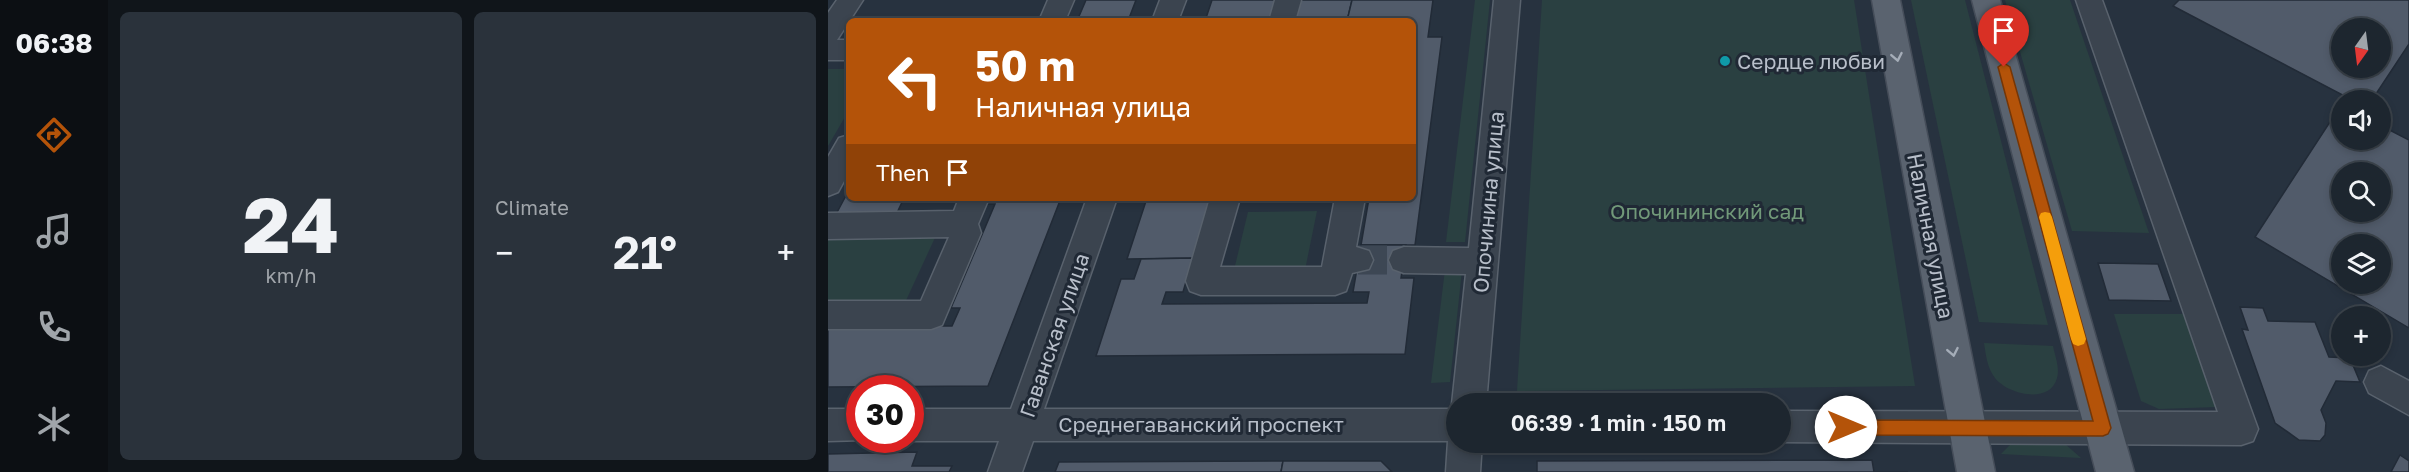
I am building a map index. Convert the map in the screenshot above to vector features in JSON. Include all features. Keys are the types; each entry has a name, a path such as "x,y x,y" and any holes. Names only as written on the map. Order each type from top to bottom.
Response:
{"main road":[{"name":"Наличная улица","path":"1886,0 1976,472"},
{"path":"1986,0 2115,472"}],"street":[{"path":"828,34 850,0"},
{"path":"1053,18 1061,0"},
{"path":"1166,18 1173,0"},
{"path":"1283,18 1288,0"},
{"name":"Опочинина улица","path":"1470,393 1507,0"},
{"path":"1791,427 2241,429 2089,0"},
{"path":"828,50 846,50"},
{"path":"828,184 846,151"},
{"name":"Гаванская улица","path":"1005,472 1101,201"},
{"path":"1225,201 1202,281 1335,281 1349,260 1350,201"},
{"path":"828,226 969,211 966,234 931,315 828,315"},
{"path":"1404,260 1482,261"},
{"path":"2381,382 2409,399"},
{"path":"828,425 846,425"},
{"name":"Среднегаванский проспект","path":"924,425 1446,425"},
{"path":"1463,472 1464,453"}],"green space":[{"path":"1475,0 1490,0 1465,242 1446,242"},
{"name":"Опочининский сад","path":"1542,0 1854,0 1915,386 1517,391"},
{"path":"1911,0 1965,0 2048,325 1979,322"},
{"path":"2005,0 2070,0 2149,233 2072,231"},
{"path":"828,69 846,69 846,115 828,146"},
{"path":"1317,211 1305,270 1234,270 1248,212"},
{"path":"939,229 903,307 828,307 828,230"},
{"path":"1445,270 1462,270 1450,382 1431,383"},
{"path":"2114,314 2191,314 2217,407 2159,409 2141,401"},
{"path":"1984,343 2053,346 2058,370 2053,386 2046,392 2037,394 2009,389 1995,378 1990,370"},
{"path":"2055,441 2065,444 2081,458 2001,454 2013,442"}],"building":[{"path":"1086,0 1136,0 1129,18 1078,18"},
{"path":"1212,0 1276,0 1272,18 1206,18"},
{"path":"1298,0 1352,0 1348,18 1293,18"},
{"path":"1352,0 1433,0 1428,37 1442,37 1415,245 1361,245 1368,201 1416,201 1416,18 1348,18"},
{"path":"2179,0 2409,0 2409,44 2391,71 2391,18 2331,18 2331,78 2387,78 2379,90 2333,90 2173,6"},
{"path":"2331,120 2331,150 2391,150 2391,131 2409,140 2409,328 2391,317 2391,306 2372,306 2351,294 2391,294 2391,234 2331,234 2331,282 2255,237"},
{"path":"846,196 846,201 903,201 895,217 834,218"},
{"path":"984,201 1060,201 988,386 924,386 924,375 846,375 846,387 828,387 828,326 952,326 960,308 951,308 995,204 982,204"},
{"path":"1146,201 1209,201 1193,258 1127,259"},
{"path":"1361,245 1406,245 1401,278 1414,278 1405,354 1096,356 1121,279 1134,279 1141,259 1193,258 1183,292 1166,292 1162,304 1367,303 1369,292 1353,292"},
{"path":"2098,263 2158,264 2171,301 2109,300"},
{"path":"2240,307 2263,308 2268,321 2315,322 2331,357 2331,366 2353,366 2360,382 2336,381 2321,410 2326,423 2325,435 2320,441 2299,440 2275,423 2242,329 2248,330"},
{"path":"917,453 912,466 952,466 949,472 828,472 828,454"},
{"path":"2400,455 2409,461 2409,472 2391,472"},
{"path":"1872,460 1874,472 1537,472 1537,461"},
{"path":"1283,461 1281,472 1055,472 1059,462"},
{"path":"1283,461 1381,461 1392,472 1281,472"}],"tunnel":[{"path":"1358,260 1404,260"}],"slow traffic":[{"path":"2045,217 2078,339"}],"place":[{"name":"Сердце любви","path":"1725,61"}],"route":[{"path":"1846,427 2103,428 2004,67"}]}
